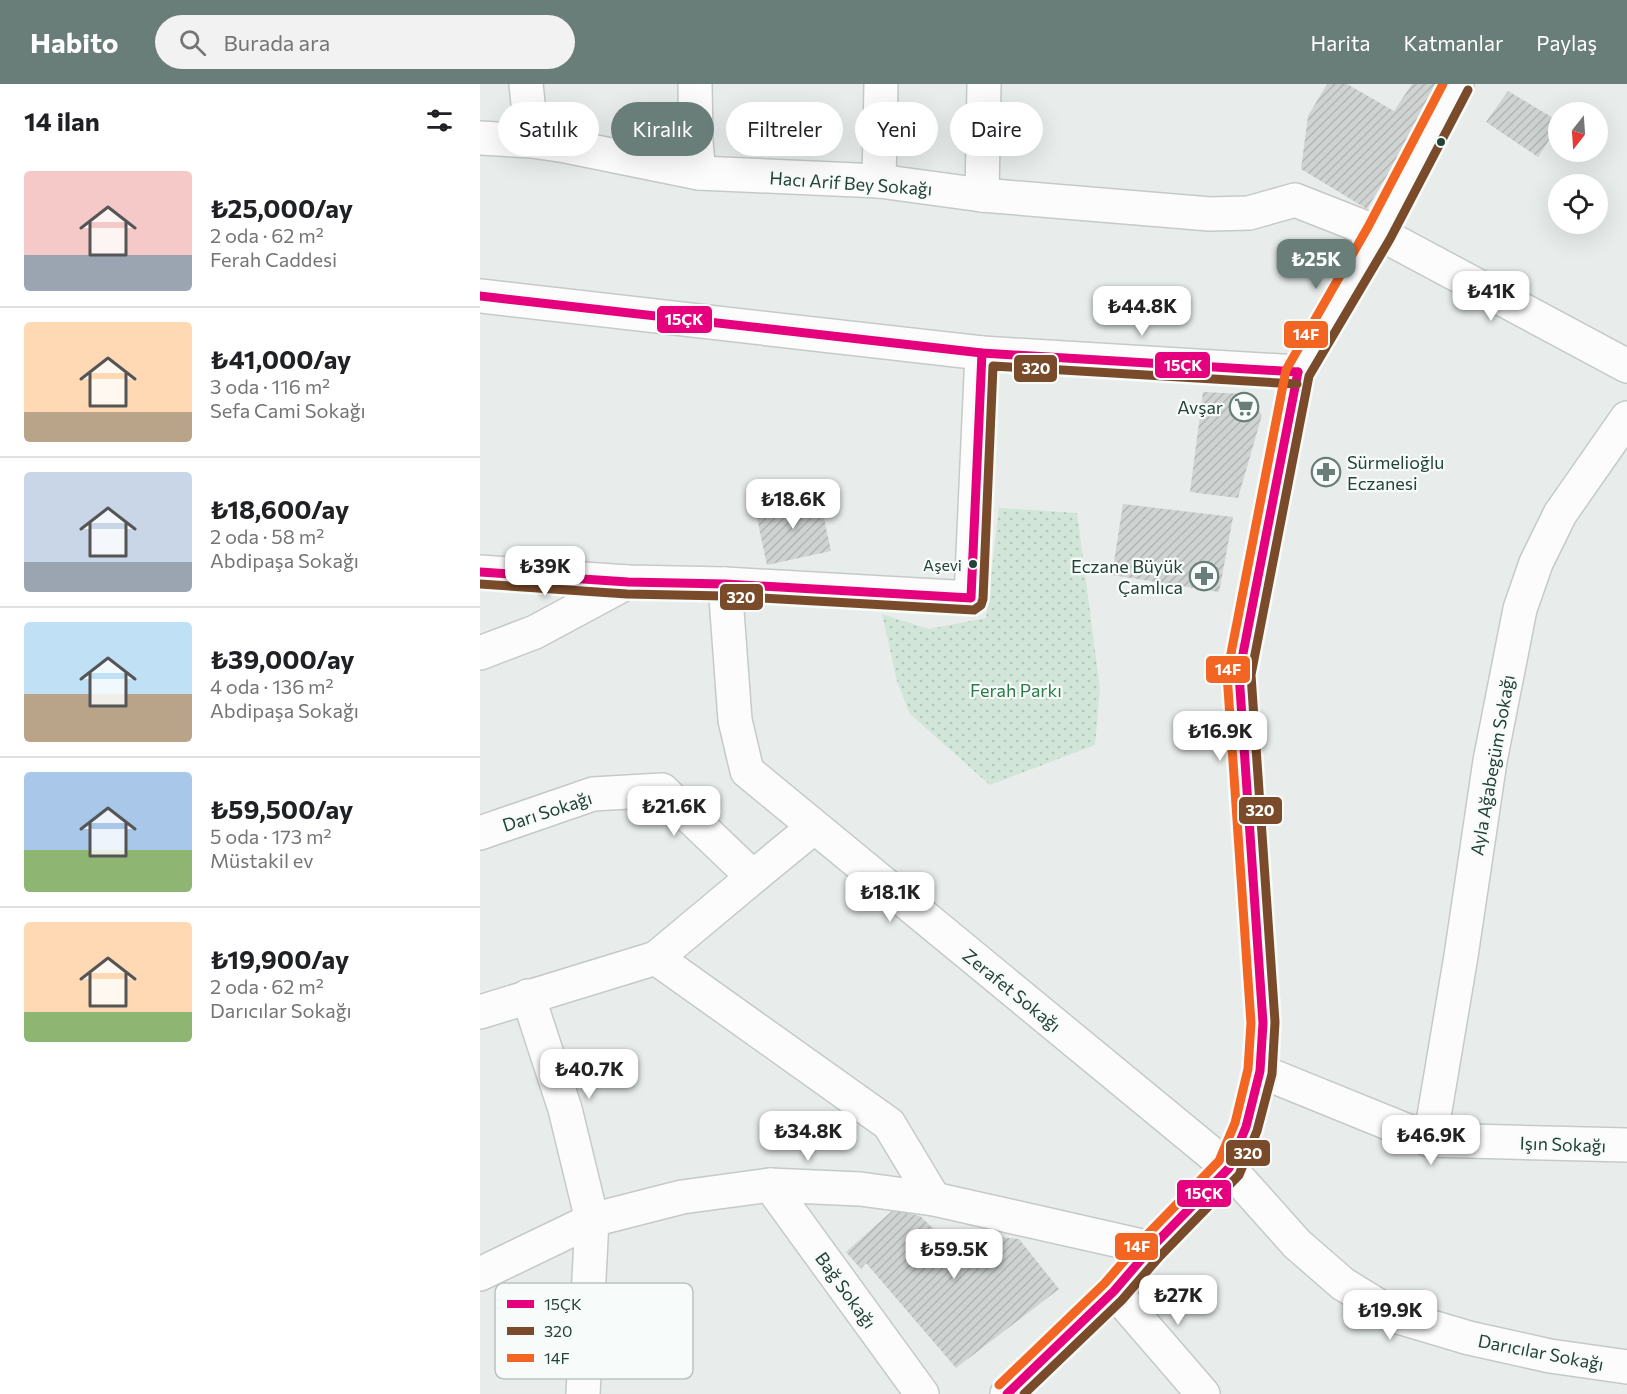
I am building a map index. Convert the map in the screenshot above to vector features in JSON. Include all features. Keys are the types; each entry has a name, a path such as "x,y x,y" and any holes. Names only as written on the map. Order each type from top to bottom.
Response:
{"street":[{"path":"526,84 528,102"},
{"path":"695,84 699,173"},
{"path":"879,181 881,84"},
{"path":"982,195 984,84"},
{"path":"1007,1394 1114,1290 1151,1248 1229,1168 1246,1127 1260,1071 1263,1023 1239,674 1298,372 1379,233 1457,84"},
{"name":"Hacı Arif Bey Sokağı","path":"480,138 498,139"},
{"name":"Hacı Arif Bey Sokağı","path":"599,154 699,173 879,181 982,195 1210,214 1249,213 1295,200 1379,233"},
{"path":"1379,233 1627,366"},
{"path":"480,296 982,353 1298,372"},
{"path":"480,572 628,582 725,584 971,598 982,353"},
{"name":"Ayla Ağabegüm Sokağı","path":"1430,1140 1461,956 1490,761 1520,609 1536,563 1560,514 1627,418"},
{"path":"480,653 535,632 628,582"},
{"name":"Zerafet Sokağı","path":"725,584 735,720 747,771 1229,1168"},
{"name":"Darı Sokağı","path":"480,833 593,794 662,790 753,877"},
{"path":"480,1012 656,958 814,827"},
{"path":"656,958 889,1124 934,1199"},
{"path":"528,996 565,1109 592,1220 589,1283"},
{"name":"Işın Sokağı","path":"1260,1071 1430,1140 1627,1145"},
{"name":"Darıcılar Sokağı","path":"1229,1168 1297,1244 1343,1284 1395,1316 1469,1338 1550,1356 1627,1367"},
{"path":"480,1274 592,1220 681,1197 771,1185 860,1189 934,1199 1151,1248"},
{"name":"Bağ Sokağı","path":"771,1185 922,1394"},
{"path":"1114,1290 1203,1394"},
{"path":"583,1394 584,1379"}],"green space":[{"name":"Ferah Parkı","path":"999,508 1077,513 1100,689 1095,745 990,785 910,714 897,681 882,614 929,629 986,618"}],"building":[{"path":"1327,84 1347,84 1394,111 1412,84 1442,84 1367,209 1301,169 1308,116"},
{"path":"1508,91 1548,115 1548,142 1538,157 1486,122"},
{"path":"1203,392 1245,394 1262,415 1238,498 1190,492"},
{"path":"819,495 831,551 767,565 755,509"},
{"path":"1123,504 1233,517 1219,592 1112,575"},
{"path":"893,1210 920,1216 935,1230 1019,1239 1059,1289 956,1368 866,1263 861,1269 846,1252"}],"transit line":[{"name":"14F","path":"999,1385 1105,1283 1142,1240 1219,1161 1235,1123 1248,1069 1251,1023 1227,674 1286,370 1368,227 1443,84"},
{"name":"320","path":"1024,1394 1122,1300 1160,1256 1239,1175 1257,1131 1272,1074 1275,1022 1251,675 1309,376 1390,239 1468,90"},
{"name":"15ÇK","path":"480,296 982,353 1298,372"},
{"name":"15ÇK","path":"480,572 628,582 725,584 971,598 982,353"},
{"name":"320","path":"480,584 627,594 725,596 974,610 981,605 983,599 993,366 1297,384"},
{"name":"15ÇK","path":"1007,1394 1114,1291 1151,1248 1229,1168 1246,1127 1260,1071 1263,1023 1239,674 1298,372"}],"place":[{"name":"Avşar","path":"1244,407"},
{"name":"Sürmelioğlu Eczanesi","path":"1326,472"},
{"name":"Aşevi","path":"973,564"},
{"name":"Eczane Büyük Çamlıca","path":"1204,576"}]}
